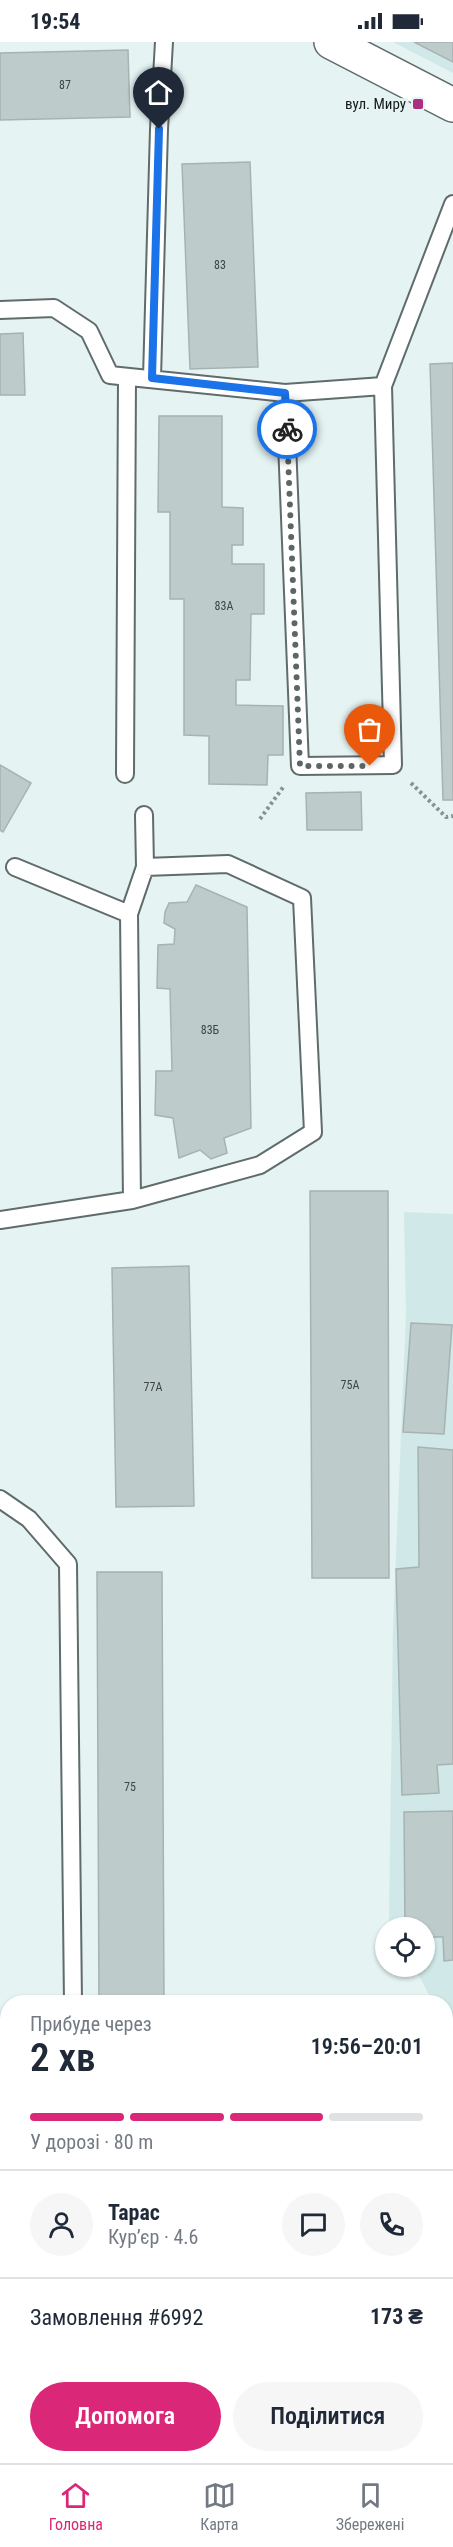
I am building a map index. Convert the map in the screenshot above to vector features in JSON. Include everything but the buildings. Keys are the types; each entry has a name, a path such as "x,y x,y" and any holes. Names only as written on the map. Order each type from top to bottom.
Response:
{"street":[{"path":"331,42 453,105"}],"lane":[{"path":"152,378 159,129 165,42"},
{"path":"285,393 300,766 393,765 383,386 453,204"},
{"path":"0,310 54,308 89,331 110,375 285,393 383,386"},
{"path":"125,774 127,376"},
{"path":"132,1200 129,914 145,867 144,815"},
{"path":"0,1220 132,1200 260,1165 313,1132 302,898 228,864 145,867"},
{"path":"15,867 129,914"},
{"path":"0,1500 29,1519 68,1564 73,1995"}],"path":[{"path":"393,765 446,817 453,816"},
{"path":"260,819 300,766"}],"shaded area":[{"path":"393,42 453,42 453,73"},
{"path":"404,1212 453,1214 453,1995 429,1995 419,1977 435,1977 435,1917 389,1917 393,1628 406,1313"}],"way so far":[{"path":"287,429 300,766 370,766"}],"place":[{"name":"вул. Миру","path":"418,104"}],"route":[{"path":"159,129 152,378 285,393 287,429"}]}
